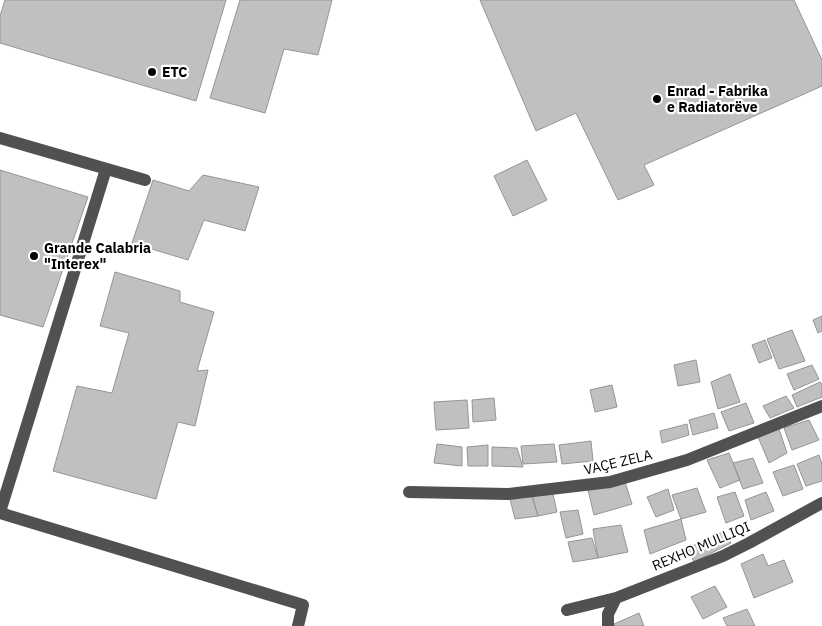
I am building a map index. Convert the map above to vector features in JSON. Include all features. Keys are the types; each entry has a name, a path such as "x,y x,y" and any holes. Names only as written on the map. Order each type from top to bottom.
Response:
{"street":[{"path":"0,138 145,180"},
{"path":"106,169 0,512 303,605 298,626"},
{"name":"VAÇE ZELA","path":"409,492 508,494 610,482 686,460 822,406"},
{"name":"REXHO MULLIQI","path":"567,610 616,598 723,556 822,503"},
{"path":"608,626 608,614 616,598"}],"building":[{"name":"ETC","path":"5,0 226,0 196,101 0,43 0,16"},
{"path":"240,0 332,0 318,55 284,49 265,113 210,98"},
{"name":"Enrad - Fabrika e Radiatorëve","path":"480,0 794,0 822,60 822,86 644,165 654,185 618,200 576,113 536,131"},
{"path":"527,160 547,200 513,216 494,176"},
{"name":"Grande Calabria \"Interex\"","path":"0,170 88,197 43,327 0,315"},
{"path":"203,175 259,187 245,231 204,220 188,260 132,243 153,180 189,191"},
{"path":"115,272 180,291 180,302 214,312 197,371 208,370 195,426 178,422 156,499 53,471 77,386 112,393 129,333 100,326"},
{"path":"822,316 822,331 818,333 813,320"},
{"path":"792,330 805,361 779,369 767,339"},
{"path":"765,340 772,358 759,363 752,345"},
{"path":"696,360 700,382 678,386 674,365"},
{"path":"812,365 819,379 794,390 787,374"},
{"path":"730,374 740,402 718,409 711,382"},
{"path":"820,382 822,384 822,397 797,407 792,395"},
{"path":"612,385 617,407 595,412 590,390"},
{"path":"786,396 794,408 770,418 763,406"},
{"path":"494,398 496,420 473,422 472,400"},
{"path":"467,400 469,428 436,430 434,402"},
{"path":"746,403 754,423 729,431 721,412"},
{"path":"714,413 718,428 693,435 689,420"},
{"path":"809,420 819,440 792,450 784,428"},
{"path":"687,424 689,435 662,443 660,431"},
{"path":"779,429 787,453 769,463 758,437"},
{"path":"591,441 593,461 562,464 559,445"},
{"path":"437,444 462,447 462,466 434,463"},
{"path":"554,444 557,462 523,464 521,446"},
{"path":"488,445 488,466 468,466 467,447"},
{"path":"492,447 517,448 523,467 492,466"},
{"path":"729,453 740,480 720,488 707,460"},
{"path":"819,455 822,464 822,481 806,486 797,464"},
{"path":"753,458 763,483 743,489 733,463"},
{"path":"794,465 803,489 783,496 773,472"},
{"path":"625,482 632,504 594,515 588,490"},
{"path":"697,488 706,512 681,519 672,495"},
{"path":"668,489 674,510 656,517 647,497"},
{"path":"735,492 744,516 726,523 717,497"},
{"path":"766,492 774,511 751,520 745,500"},
{"path":"553,494 557,512 538,516 532,496"},
{"path":"532,496 538,516 515,519 510,499"},
{"path":"578,510 583,534 566,538 560,512"},
{"path":"681,519 686,540 650,554 644,530"},
{"path":"621,525 628,552 598,558 593,529"},
{"path":"724,531 731,543 694,562 688,548"},
{"path":"592,538 598,558 573,562 568,542"},
{"path":"763,554 768,566 784,560 793,582 754,598 741,564"},
{"path":"715,586 727,607 703,619 691,597"},
{"path":"747,609 755,626 727,626 723,618"},
{"path":"639,613 644,626 615,626 614,624"}],"place":[{"name":"ETC","path":"152,72"},
{"name":"Enrad - Fabrika e Radiatorëve","path":"657,99"},
{"name":"Grande Calabria \"Interex\"","path":"34,256"}]}
